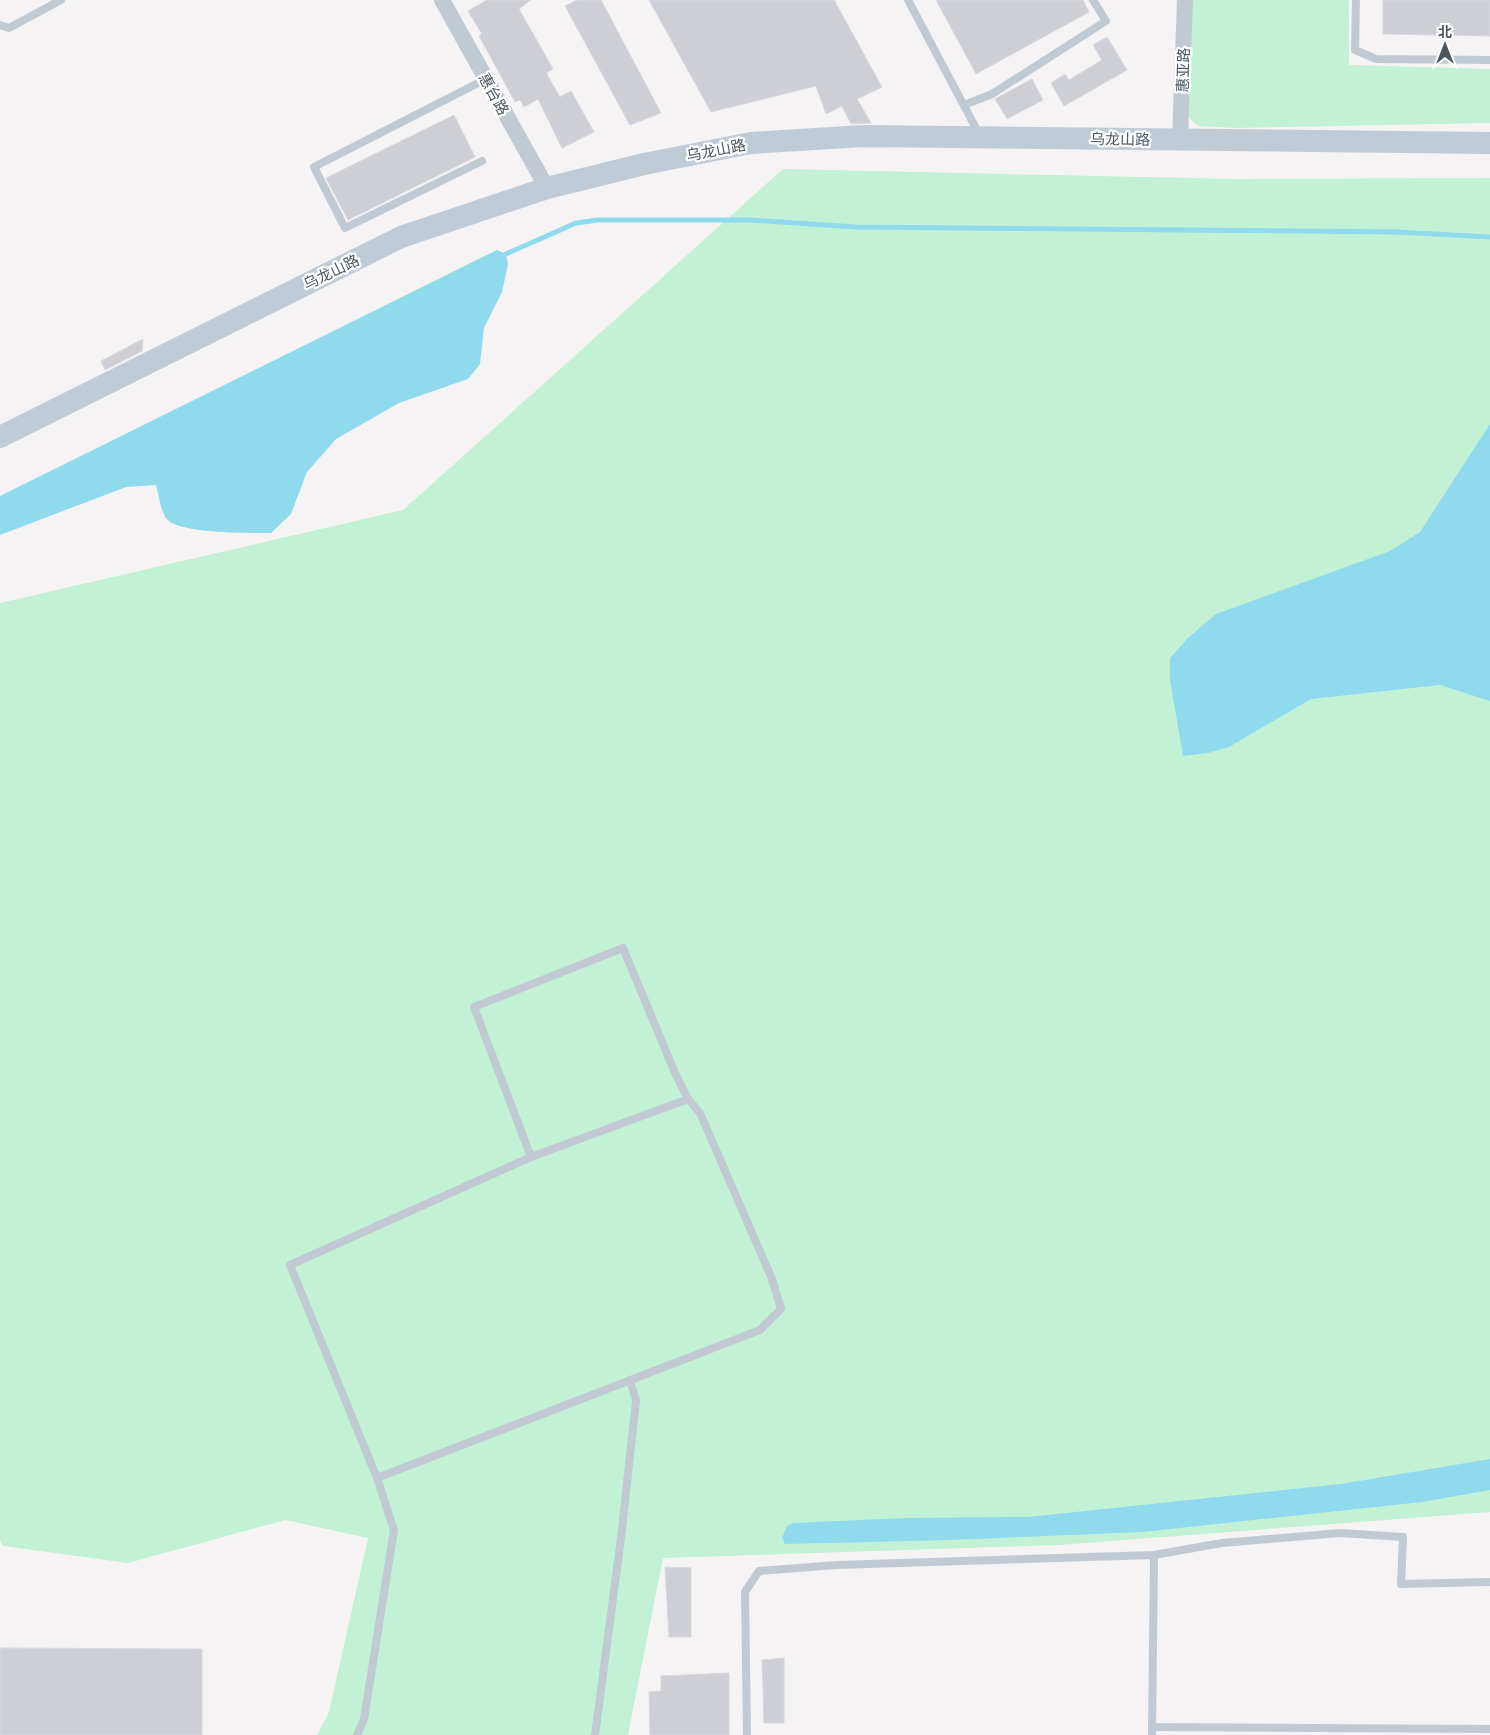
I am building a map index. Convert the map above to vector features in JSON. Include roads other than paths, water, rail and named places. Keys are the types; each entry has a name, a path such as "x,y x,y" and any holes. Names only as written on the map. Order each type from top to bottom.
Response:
{"street":[{"name":"惠台路","path":"442,0 547,188"},
{"name":"惠亚路","path":"1180,140 1185,0"},
{"name":"乌龙山路","path":"0,437 401,237 547,188 644,164 751,143 864,136 1490,143"}],"lane":[{"path":"0,25 9,28 61,0"},
{"path":"908,0 981,138"},
{"path":"964,105 992,94 1106,21 1093,0"},
{"path":"1356,0 1355,50 1368,56 1376,59 1490,60"},
{"path":"482,161 345,228 314,167 486,79"},
{"path":"377,1478 760,1330 781,1308 772,1279 700,1113 688,1099 623,948 474,1007 531,1157"},
{"path":"356,1735 364,1719 394,1530 377,1478 290,1265 531,1157 688,1099"},
{"path":"595,1735 621,1538 636,1401 630,1380"},
{"path":"747,1735 745,1592 758,1571 837,1565 1154,1555 1222,1543 1340,1533 1402,1537 1401,1584 1490,1582"},
{"path":"1154,1555 1152,1731 1490,1729"}],"water":[{"path":"497,250 506,254 508,264 502,292 484,328 480,364 468,379 399,403 336,439 307,472 291,514 271,533 215,532 184,527 173,523 164,514 156,485 126,487 0,535 0,496"},
{"path":"1490,424 1490,701 1440,685 1311,699 1229,747 1208,753 1183,756 1170,680 1170,658 1188,638 1216,614 1390,551 1420,532"},
{"path":"1490,1459 1490,1490 1422,1502 1142,1532 951,1540 785,1544 782,1538 787,1526 793,1523 907,1518 1028,1517 1341,1484"}],"waterway":[{"path":"506,254 576,223 598,220 750,220 855,227 1397,232 1490,237"}]}
